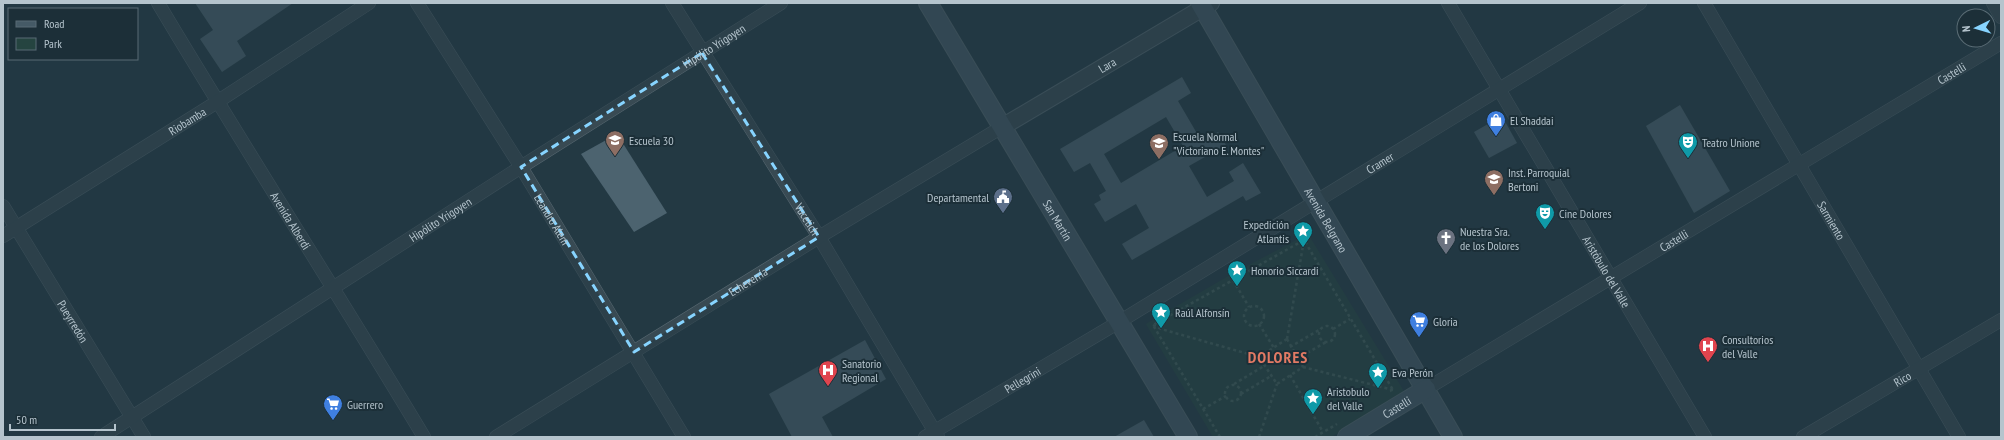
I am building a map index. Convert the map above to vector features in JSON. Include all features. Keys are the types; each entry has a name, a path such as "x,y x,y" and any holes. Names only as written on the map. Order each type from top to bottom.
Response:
{"main road":[{"name":"San Martín","path":"928,3 1188,437"},
{"name":"Avenida Belgrano","path":"1205,5 1316,201 1453,437"},
{"name":"Castelli","path":"1344,429 1426,389"}],"street":[{"name":"Avenida Alberdi","path":"158,3 217,102 334,287 424,437"},
{"name":"Riobamba","path":"3,236 217,102 369,3"},
{"name":"Leandro Alem","path":"417,3 521,167 684,437"},
{"name":"Vucetich","path":"672,3 818,237 933,435"},
{"name":"Hipólito Yrigoyen","path":"101,437 521,167 781,3"},
{"name":"Aristóbulo del Valle","path":"1448,3 1705,437"},
{"name":"Cramer","path":"1119,322 1640,3"},
{"name":"Sarmiento","path":"1704,3 1959,437"},
{"path":"1993,3 2001,17"},
{"name":"Lara","path":"1002,127 1205,5"},
{"name":"Castelli","path":"1426,389 2001,43"},
{"name":"Echeverría","path":"496,437 818,237 1002,127"},
{"name":"Pueyrredón","path":"3,206 144,437"},
{"name":"Rico","path":"1803,437 2001,320"},
{"name":"Pellegrini","path":"933,435 1119,322"}],"path":[{"path":"1153,325 1304,240"},
{"path":"1304,240 1392,390"},
{"path":"1304,240 1287,339 1297,359 1302,367 1392,390"},
{"path":"1233,280 1249,307"},
{"path":"1256,305 1263,311 1263,320 1259,324 1252,325 1245,318 1246,310 1249,307 1256,305"},
{"path":"1333,329 1350,319"},
{"path":"1259,324 1274,348"},
{"path":"1153,325 1161,329 1260,357 1287,339"},
{"path":"1153,325 1220,437"},
{"path":"1290,346 1326,326 1333,329 1335,334 1333,339 1297,359"},
{"path":"1319,330 1319,338 1326,342"},
{"path":"1260,357 1264,366 1277,384"},
{"path":"1226,396 1227,388 1264,366"},
{"path":"1259,437 1277,384 1302,367"},
{"path":"1290,375 1323,432"},
{"path":"1226,396 1229,400 1234,401 1239,399 1241,394 1271,376"},
{"path":"1234,384 1239,387 1241,394"},
{"path":"1386,394 1392,390"},
{"path":"1203,409 1226,396"},
{"path":"1315,437 1323,432 1344,429"}],"highlighted area":[{"path":"702,53 819,237 634,352 521,167"}],"green space":[{"path":"1308,234 1405,393 1331,437 1213,437 1146,324 1232,274"}],"building":[{"path":"195,3 293,3 237,41 246,56 222,72 200,39 213,30"},
{"path":"1182,77 1191,93 1178,101 1202,142 1218,132 1226,145 1189,166 1207,197 1234,181 1229,172 1243,163 1261,193 1246,201 1243,196 1132,260 1122,244 1149,228 1136,204 1105,222 1094,204 1101,200 1099,195 1106,191 1090,163 1074,172 1060,149","holes":["1166,117 1183,146 1121,183 1104,154"]},
{"name":"Teatro Unione","path":"1680,105 1730,191 1694,213 1646,126"},
{"name":"El Shaddai","path":"1502,116 1517,143 1489,158 1474,132"},
{"path":"617,134 667,213 634,232 581,154"},
{"name":"Sanatorio Regional","path":"865,340 886,379 822,417 833,437 792,437 769,394"},
{"path":"1144,420 1154,437 1114,437"}],"place":[{"name":"El Shaddai","path":"1496,137"},
{"name":"Escuela 30","path":"615,157"},
{"name":"Teatro Unione","path":"1688,159"},
{"name":"Escuela Normal \"Victoriano E. Montes\"","path":"1159,160"},
{"name":"Inst. Parroquial Bertoni","path":"1494,196"},
{"name":"Departamental","path":"1003,214"},
{"name":"Cine Dolores","path":"1545,230"},
{"name":"Expedición Atlantis","path":"1303,248"},
{"name":"Nuestra Sra. de los Dolores","path":"1446,255"},
{"name":"Honorio Siccardi","path":"1237,287"},
{"name":"Raúl Alfonsín","path":"1161,329"},
{"name":"Gloria","path":"1419,338"},
{"name":"Consultorios del Valle","path":"1708,363"},
{"name":"Sanatorio Regional","path":"828,387"},
{"name":"Eva Perón","path":"1378,389"},
{"name":"Aristobulo del Valle","path":"1313,415"},
{"name":"Guerrero","path":"333,421"}],"district":[{"name":"DOLORES","path":"1278,357"}]}
